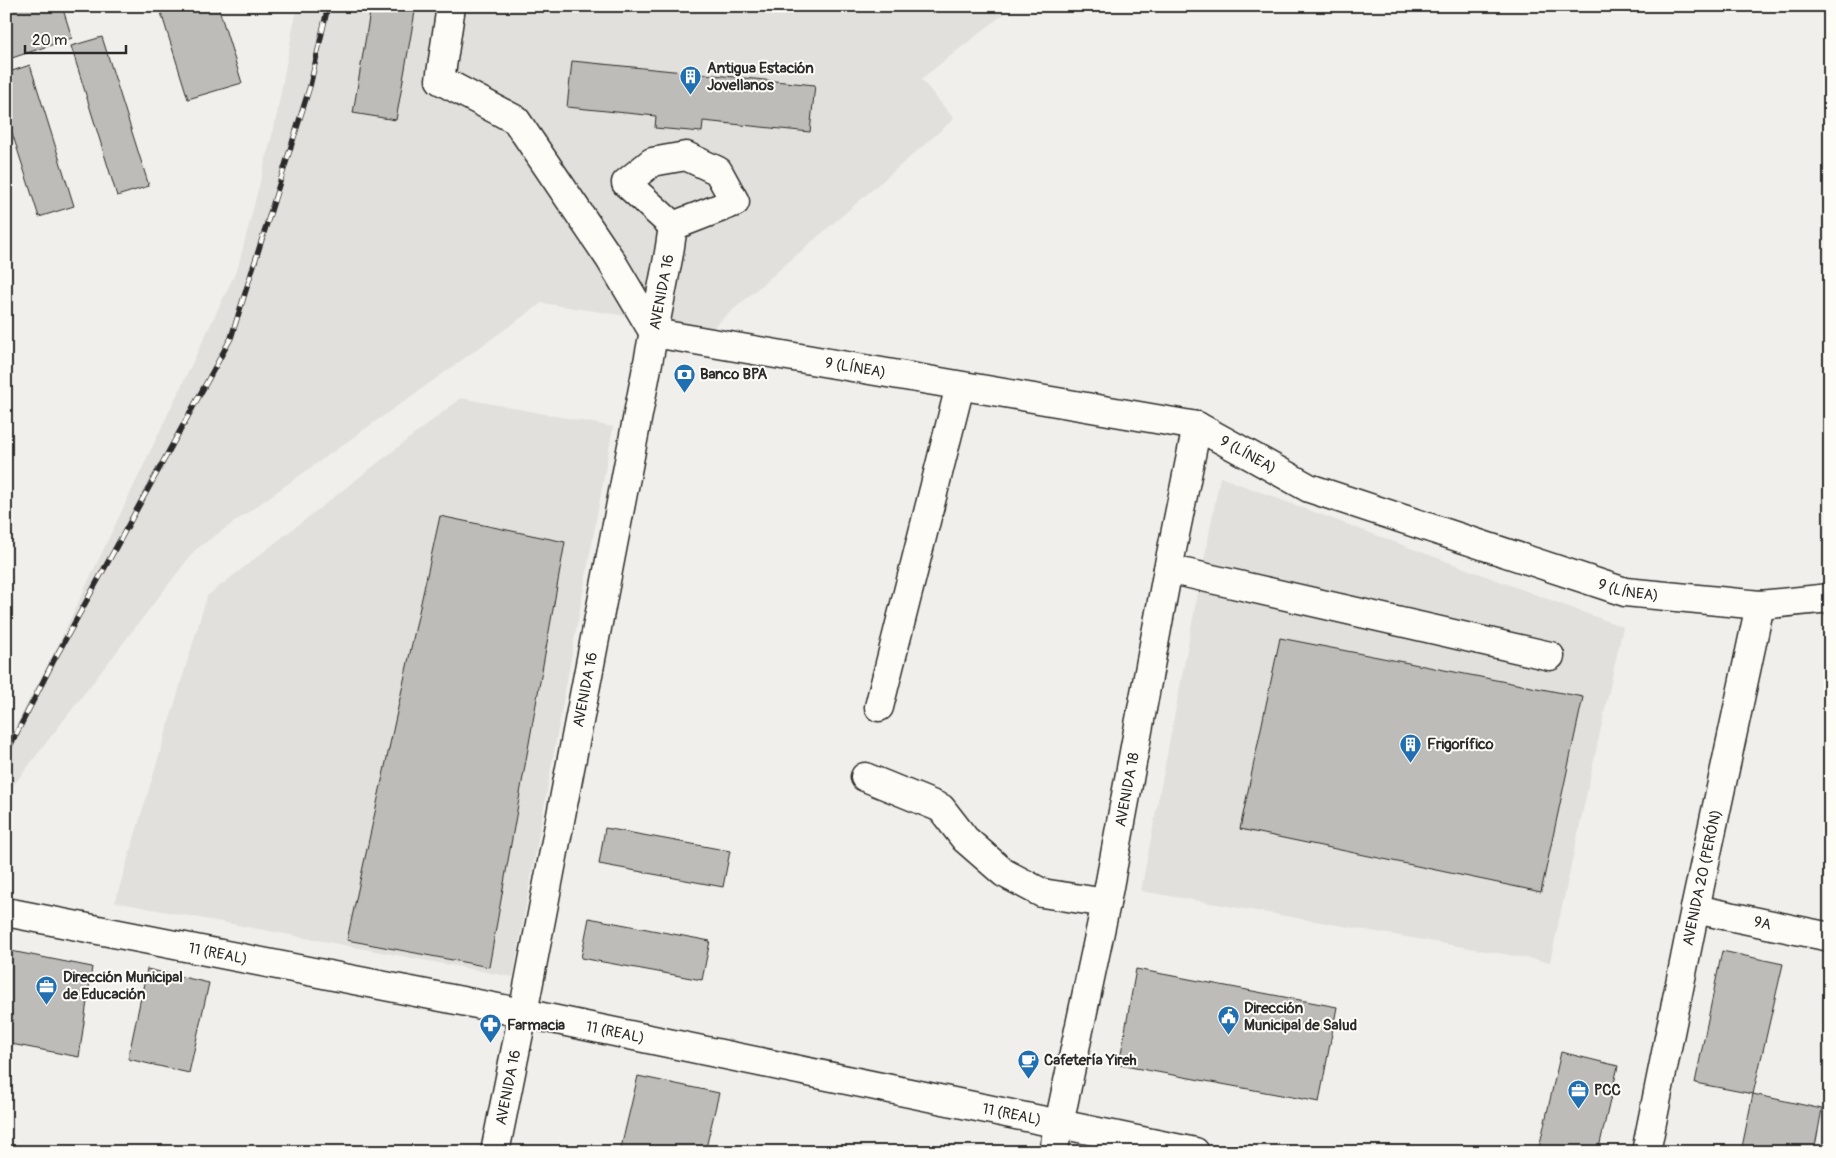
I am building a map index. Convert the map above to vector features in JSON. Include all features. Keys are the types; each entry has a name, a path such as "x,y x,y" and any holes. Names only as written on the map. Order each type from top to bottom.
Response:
{"street":[{"path":"451,6 440,80 516,120 610,259 654,333"},
{"name":"AVENIDA 16","path":"495,1152 654,333 673,226"},
{"name":"9 (LÍNEA)","path":"654,333 1197,426 1309,488 1625,592 1760,604 1830,598"},
{"path":"879,707 960,386"},
{"name":"AVENIDA 18","path":"1053,1152 1106,903 1168,569 1197,426"},
{"path":"1168,569 1550,656"},
{"name":"AVENIDA 20 (PERÓN)","path":"1646,1152 1695,909 1760,604"},
{"path":"865,778 941,808 965,839 1004,874 1042,893 1106,903"},
{"name":"9A","path":"1695,909 1830,937"},
{"name":"11 (REAL)","path":"6,912 523,1013 1195,1152"}],"shaded area":[{"path":"297,6 1014,6 921,79 954,119 711,329 542,303 195,550 6,795 6,744 56,649 238,267 275,124"},
{"path":"461,398 613,427 513,977 115,902 207,596"},
{"path":"1220,477 1623,627 1550,962 1141,891"}],"building":[{"path":"6,6 62,6 72,38 6,60"},
{"path":"159,6 218,6 242,83 188,99"},
{"path":"371,6 416,6 396,120 353,113"},
{"path":"102,37 149,186 117,196 71,46"},
{"name":"Antigua Estación Jovellanos","path":"572,61 815,85 810,132 703,121 702,132 655,128 656,116 567,107"},
{"path":"30,65 74,206 39,217 6,114 6,73"},
{"path":"440,516 565,542 489,967 347,940"},
{"name":"Frigorífico","path":"1280,638 1583,697 1541,892 1240,829"},
{"path":"605,828 730,851 723,887 599,864"},
{"path":"589,918 710,941 702,980 581,958"},
{"name":"Dirección Municipal de Educación","path":"6,950 92,967 79,1057 6,1043"},
{"path":"1722,951 1783,964 1753,1094 1695,1083"},
{"path":"147,969 209,983 189,1073 128,1059"},
{"name":"Dirección Municipal de Salud","path":"1136,969 1337,1007 1319,1102 1119,1065"},
{"name":"PCC","path":"1561,1052 1618,1066 1598,1152 1538,1152"},
{"path":"638,1076 719,1093 705,1152 620,1152"},
{"path":"1753,1094 1822,1109 1814,1152 1741,1152"}],"railway":[{"path":"6,754 53,662 231,338 310,86 328,6"}],"place":[{"name":"Antigua Estación Jovellanos","path":"691,96"},
{"name":"Banco BPA","path":"684,393"},
{"name":"Frigorífico","path":"1411,763"},
{"name":"Dirección Municipal de Educación","path":"47,1005"},
{"name":"Dirección Municipal de Salud","path":"1228,1036"},
{"name":"Farmacia","path":"491,1044"},
{"name":"Cafetería Yireh","path":"1028,1079"},
{"name":"PCC","path":"1578,1109"}]}
